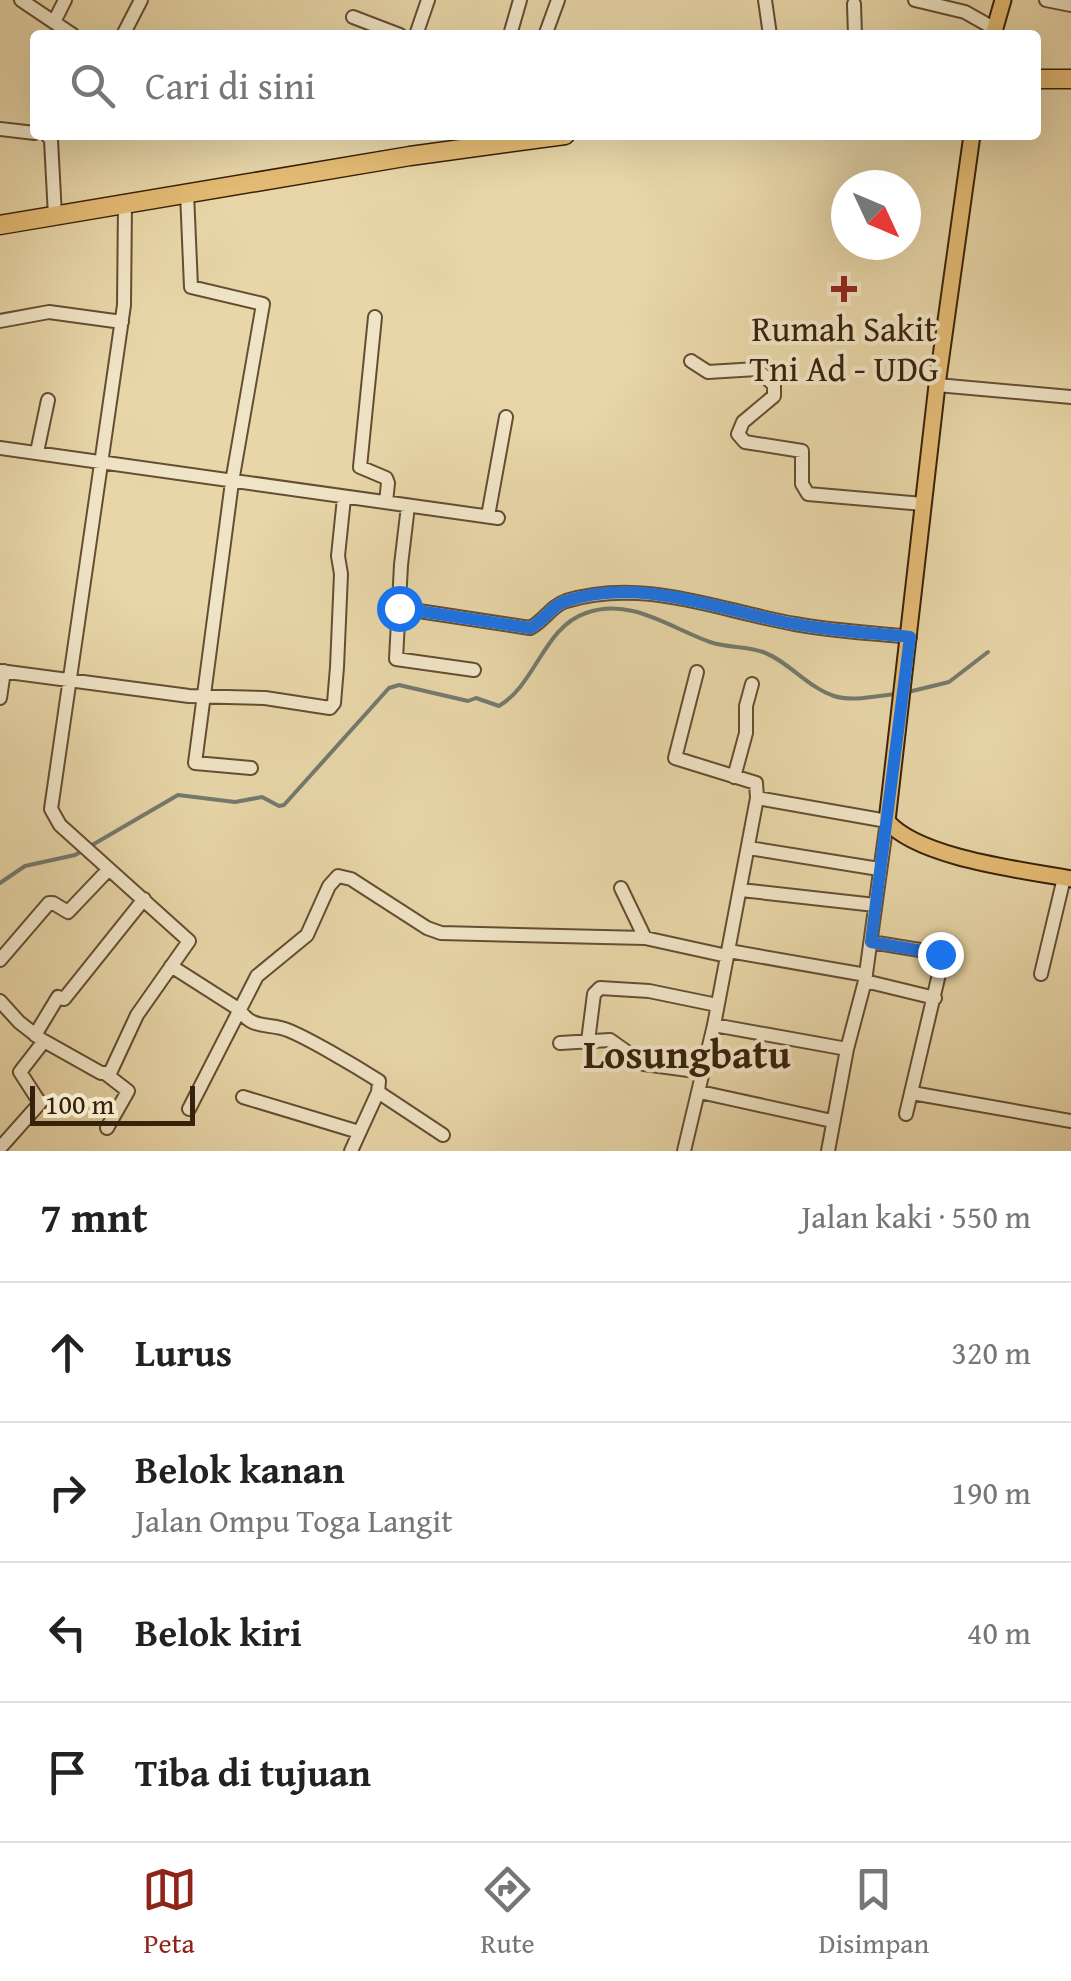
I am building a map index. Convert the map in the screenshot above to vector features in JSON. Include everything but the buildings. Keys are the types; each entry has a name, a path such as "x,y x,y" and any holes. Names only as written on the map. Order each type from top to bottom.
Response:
{"highway":[{"path":"1041,80 1071,79"},
{"path":"0,226 495,140"}],"main road":[{"path":"995,30 1004,0"},
{"path":"971,140 937,385 887,821 902,835 941,852 1068,878"}],"street":[{"path":"21,0 66,30"},
{"path":"54,22 65,0"},
{"path":"126,30 141,0"},
{"path":"418,30 428,0"},
{"path":"511,30 520,0"},
{"path":"547,30 558,0"},
{"path":"765,0 769,30"},
{"path":"915,0 957,9 991,30"},
{"path":"1046,0 1071,4"},
{"path":"854,4 855,30"},
{"path":"353,17 387,30"},
{"path":"0,129 30,132"},
{"path":"51,140 55,216"},
{"path":"186,192 191,287 263,304 232,482 196,762 251,768"},
{"path":"106,1074 117,1062 137,1015 190,942 60,825 52,809 122,322 126,202"},
{"path":"0,321 48,312 122,322"},
{"path":"375,317 360,467 386,478 386,502"},
{"path":"691,361 708,372 756,369 774,386 775,394 743,422 738,434 745,442 802,451 802,484 808,494 923,504"},
{"path":"937,385 1071,397"},
{"path":"38,452 48,400"},
{"path":"0,448 493,517 506,416"},
{"path":"0,698 2,671 205,697 265,698 334,706 342,578 338,556 344,498"},
{"path":"408,506 397,661 474,670"},
{"path":"399,608 530,628 564,602 618,593 668,595 792,624 910,637"},
{"path":"684,1151 742,890 757,798 756,783 685,764 674,756 697,672"},
{"path":"734,776 752,684"},
{"path":"757,798 887,821 866,978 847,1049 828,1151"},
{"path":"749,848 878,868"},
{"path":"0,960 46,906 52,902 65,912 70,911 109,869"},
{"path":"189,1108 261,972 307,935 329,886 338,876 351,879 441,933 645,938 866,978 936,998"},
{"path":"1040,974 1068,878"},
{"path":"621,888 645,938"},
{"path":"742,890 875,905"},
{"path":"2,1141 40,1104 20,1072 58,997 64,999 144,899"},
{"path":"871,942 940,954 943,959 906,1114"},
{"path":"172,966 240,1010 248,1020 262,1027 284,1028 376,1079 380,1084 378,1092 351,1151"},
{"path":"588,1040 594,994 600,988 648,991 718,1005"},
{"path":"0,1001 40,1038 106,1074 128,1091 107,1128"},
{"path":"714,1025 847,1049"},
{"path":"560,1042 614,1041 644,1064 703,1072"},
{"path":"378,1092 442,1134"},
{"path":"700,1092 832,1121"},
{"path":"912,1093 1071,1122"},
{"path":"244,1097 359,1132"}],"waterway":[{"path":"0,883 25,866 75,855 178,795 235,802 262,797 284,805 389,688 399,685 468,701 476,698 499,706 522,684 560,630 586,613 603,609 634,611 710,642 763,652 834,696 856,699 895,694"},
{"path":"904,693 949,682 988,652"}],"place":[{"name":"Rumah Sakit Tni Ad - UDG","path":"844,289"}],"district":[{"name":"Losungbatu","path":"687,1053"}],"route":[{"path":"399,608 530,628 556,605 573,599 618,593 668,595 792,624 910,637 871,942 940,954"}]}
